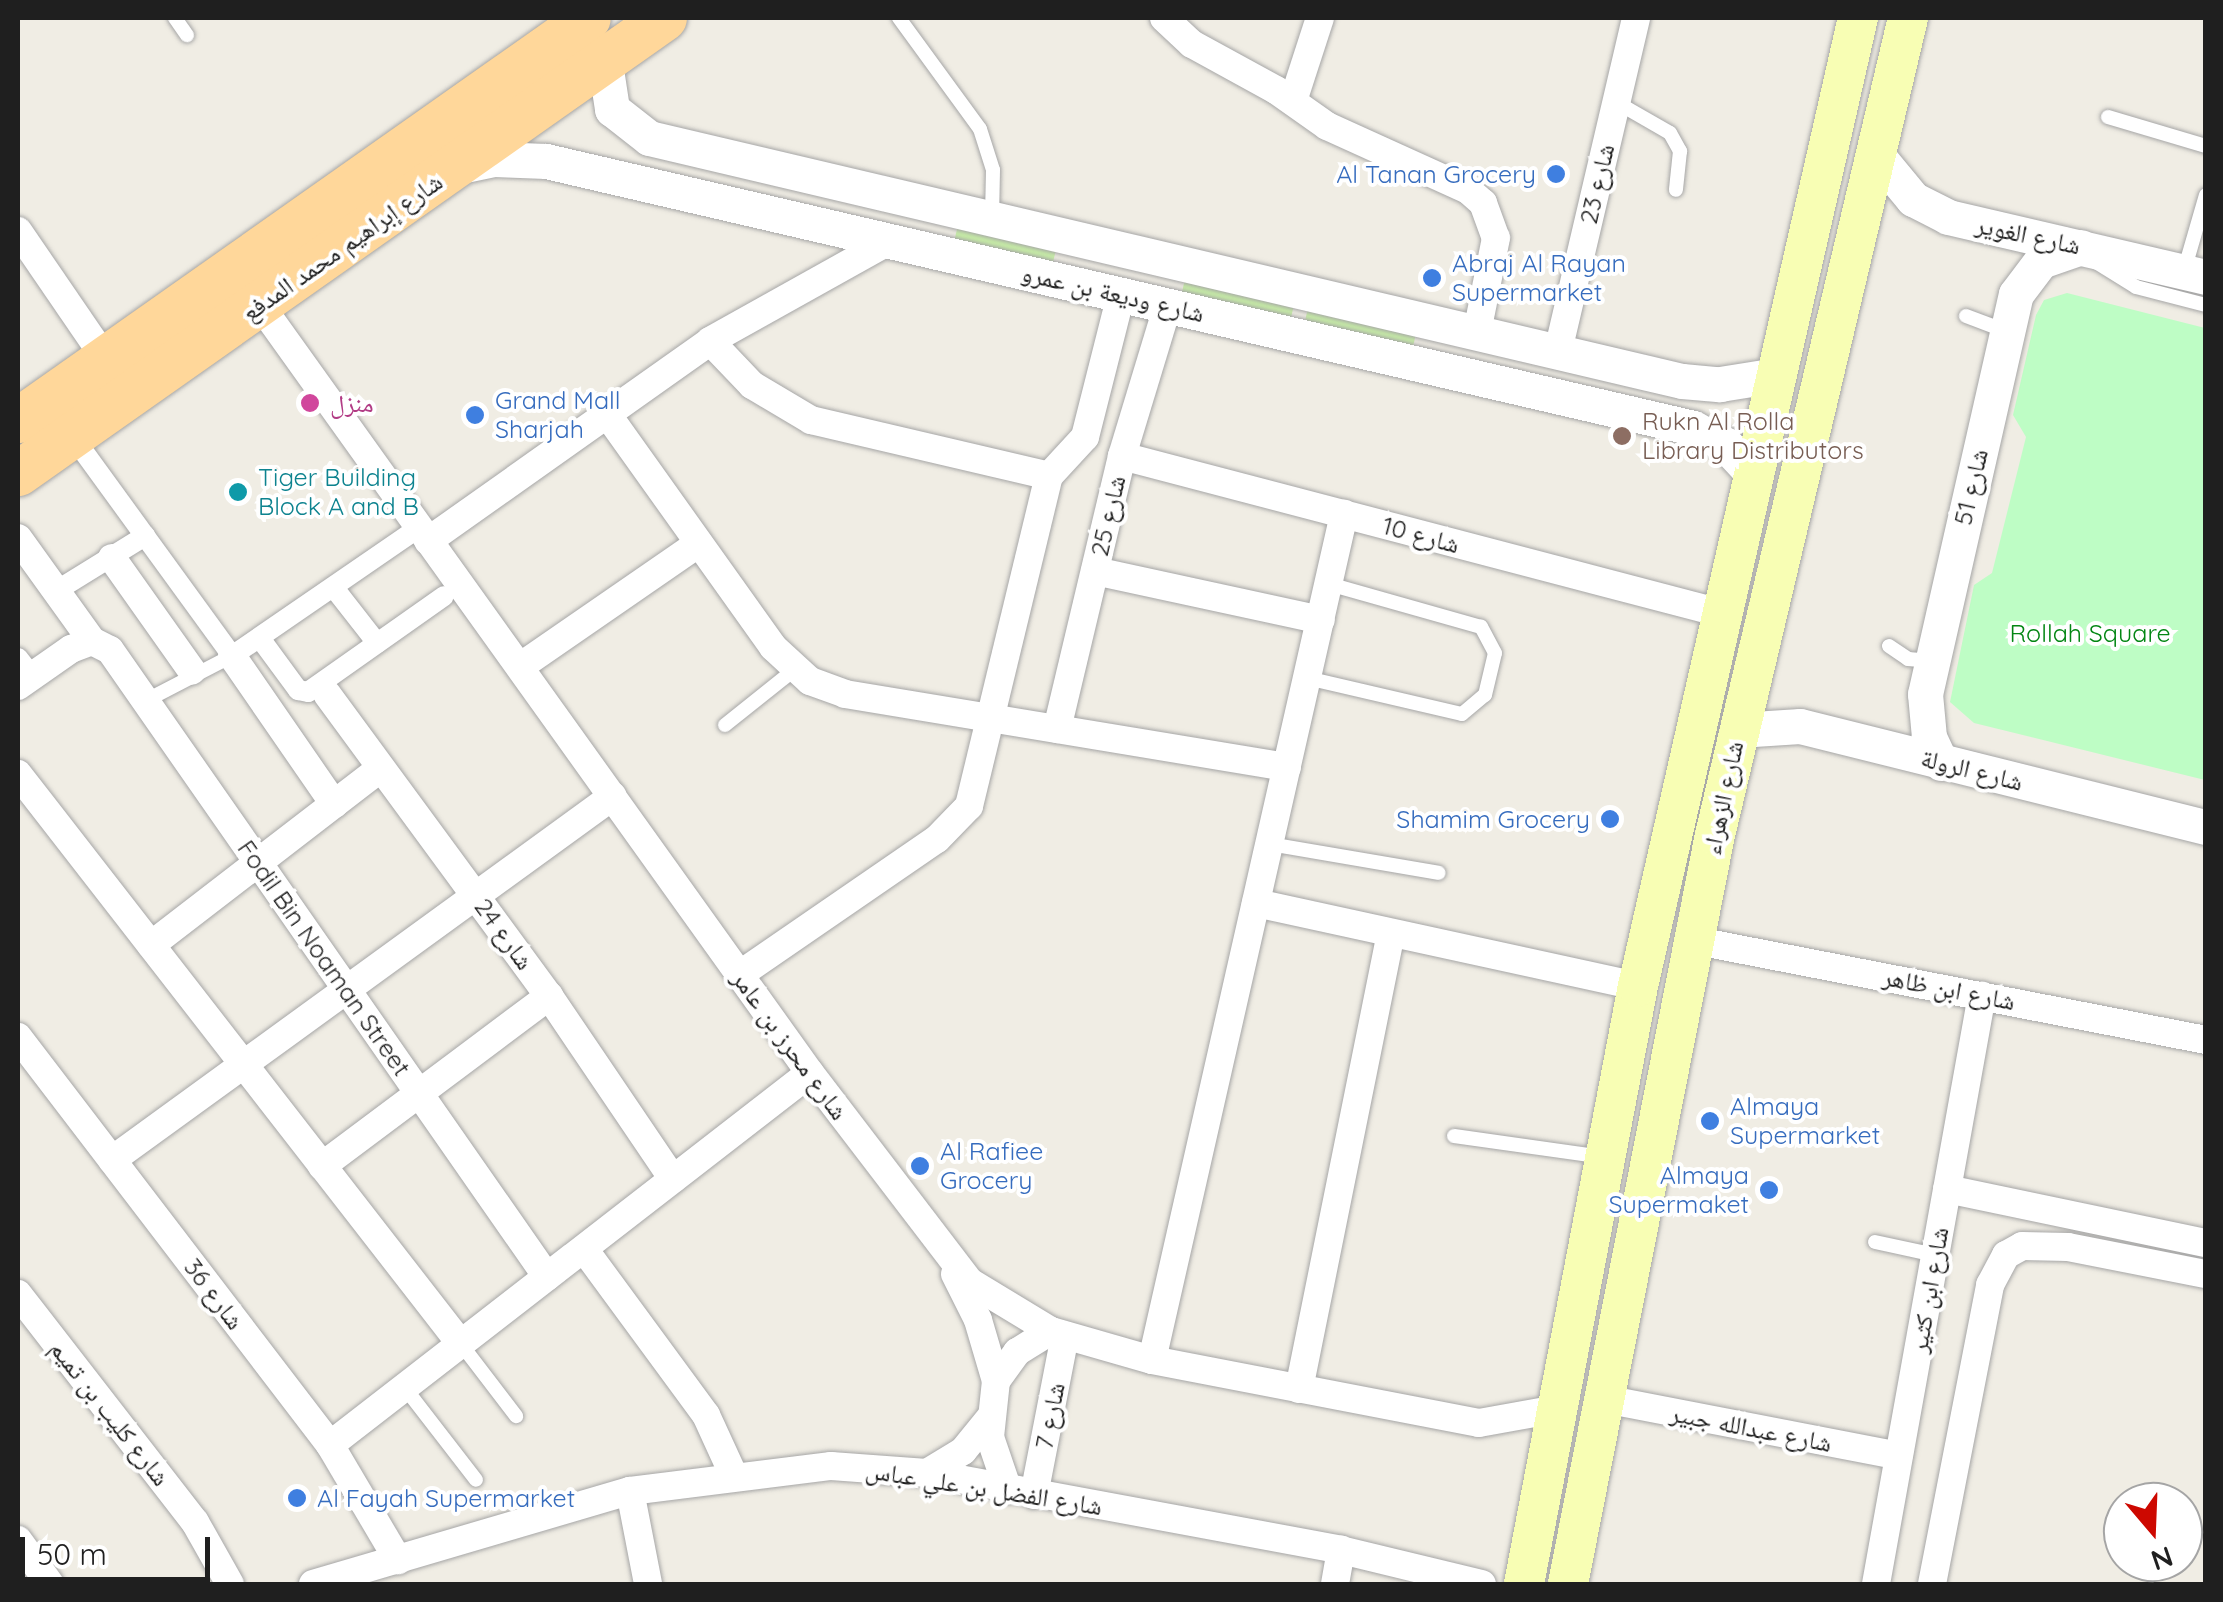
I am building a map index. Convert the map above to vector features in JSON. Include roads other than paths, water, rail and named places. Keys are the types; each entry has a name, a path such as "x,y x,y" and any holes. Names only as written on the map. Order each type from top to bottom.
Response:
{"main road":[{"name":"شارع إبراهيم محمد المدفع","path":"18,420 588,18"},
{"name":"شارع إبراهيم محمد المدفع","path":"18,473 664,18"},
{"name":"شارع الزهراء","path":"1524,1584 1638,986 1858,18"},
{"name":"شارع الزهراء","path":"1568,1584 1692,940 1792,496 1908,18"},
{"path":"1778,364 1794,359 1801,374 1788,452 1792,496"}],"street":[{"path":"1293,101 1320,18"},
{"name":"شارع 23","path":"1558,351 1636,18"},
{"path":"1168,22 1214,59 1293,101 1327,126 1468,190 1483,203 1496,238 1477,332"},
{"name":"شارع وديعة بن عمرو","path":"604,62 612,109 638,134 1701,383 1778,364"},
{"name":"شارع الغوير","path":"1874,154 1898,186 1930,209 2195,275"},
{"name":"شارع وديعة بن عمرو","path":"456,167 533,159 1693,428 1726,445 1753,474"},
{"path":"738,205 737,190 750,180 809,189 840,181"},
{"path":"18,231 105,358"},
{"path":"232,656 262,641 334,588 608,414 710,341 889,240"},
{"name":"شارع 51","path":"1941,763 1925,723 1930,661 2007,332 2026,276 2040,261 2081,247"},
{"path":"739,974 949,830 976,792 1049,476 1085,438 1122,295"},
{"name":"شارع محرز بن عامر","path":"260,306 947,1260 995,1301 1058,1333 1152,1360 1300,1389 1479,1423 1557,1409"},
{"name":"شارع 25","path":"1058,729 1122,456 1168,306"},
{"path":"710,341 752,385 811,420 1049,476"},
{"path":"1457,373 1524,371 1598,387 1616,378 1622,366"},
{"path":"608,414 794,670 845,694 1287,766"},
{"path":"73,436 334,804"},
{"name":"شارع 10","path":"1122,456 1721,613"},
{"path":"1152,1360 1344,514"},
{"path":"56,591 145,536"},
{"name":"Fodil Bin Noaman Street","path":"18,538 95,642 146,700 256,865 547,1277"},
{"path":"521,666 699,543"},
{"path":"112,558 192,671"},
{"path":"1095,571 1320,620"},
{"path":"334,588 377,644"},
{"path":"262,641 304,693 444,596"},
{"path":"22,673 95,642"},
{"name":"شارع 24","path":"327,694 549,996 673,1180"},
{"name":"شارع الرولة","path":"1738,730 1800,726 2206,827"},
{"path":"151,946 381,768"},
{"path":"18,774 460,1344"},
{"path":"112,1160 613,796"},
{"path":"1256,904 1638,986"},
{"path":"1300,1389 1391,933"},
{"name":"شارع ابن ظاهر","path":"1692,940 2206,1040"},
{"name":"شارع ابن كثير","path":"1876,1584 1982,995"},
{"path":"322,1166 549,996"},
{"name":"شارع 36","path":"18,1037 330,1446 398,1560"},
{"path":"330,1446 810,1073"},
{"path":"1947,1189 2206,1243"},
{"path":"2068,1247 2072,1216"},
{"path":"1932,1584 1996,1268 2022,1246 2068,1247 2206,1274"},
{"path":"584,1249 706,1415 733,1474"},
{"path":"947,1260 978,1320 996,1381 990,1418 993,1456 1021,1492"},
{"name":"شارع كليب بن تميم","path":"18,1294 196,1522 230,1584"},
{"path":"996,1381 1017,1352 1058,1333"},
{"name":"شارع 7","path":"1021,1492 1058,1333"},
{"name":"شارع عبدالله جبير","path":"1604,1400 1900,1456"},
{"path":"927,1473 964,1451 990,1418"},
{"name":"شارع الفضل بن علي عباس","path":"313,1584 630,1491 733,1474 832,1466 927,1473 1341,1550 1482,1584"},
{"path":"630,1491 648,1584"},
{"path":"18,1540 50,1584"},
{"path":"1335,1584 1341,1550"}],"lane":[{"path":"174,18 187,35"},
{"path":"899,18 980,129 993,170 992,217"},
{"path":"1616,102 1670,133 1681,160 1676,190"},
{"path":"2108,117 2206,146"},
{"path":"2195,275 2206,195"},
{"path":"2081,247 2136,286 2206,305"},
{"path":"1966,316 2007,332"},
{"path":"1307,678 1462,714 1485,695 1494,661 1492,638 1482,626 1329,584"},
{"path":"1890,646 1908,659 1930,661"},
{"path":"146,700 192,671 232,656"},
{"path":"724,726 794,670"},
{"path":"1270,844 1439,873"},
{"path":"1454,1136 1604,1158"},
{"path":"1875,1242 1935,1255"},
{"path":"460,1344 516,1416"},
{"path":"405,1388 476,1480"}],"place":[{"name":"Al Tanan Grocery","path":"1556,174"},
{"name":"Abraj Al Rayan Supermarket","path":"1432,278"},
{"name":"منزل","path":"310,403"},
{"name":"Grand Mall Sharjah","path":"475,415"},
{"name":"Rukn Al Rolla Library Distributors","path":"1622,436"},
{"name":"Tiger Building Block A and B","path":"238,492"},
{"name":"Shamim Grocery","path":"1610,819"},
{"name":"Almaya Supermarket","path":"1710,1121"},
{"name":"Al Rafiee Grocery","path":"920,1166"},
{"name":"Almaya Supermaket","path":"1769,1190"},
{"name":"Al Fayah Supermarket","path":"297,1498"}],"park label":[{"name":"Rollah Square","path":"2090,633"}]}
